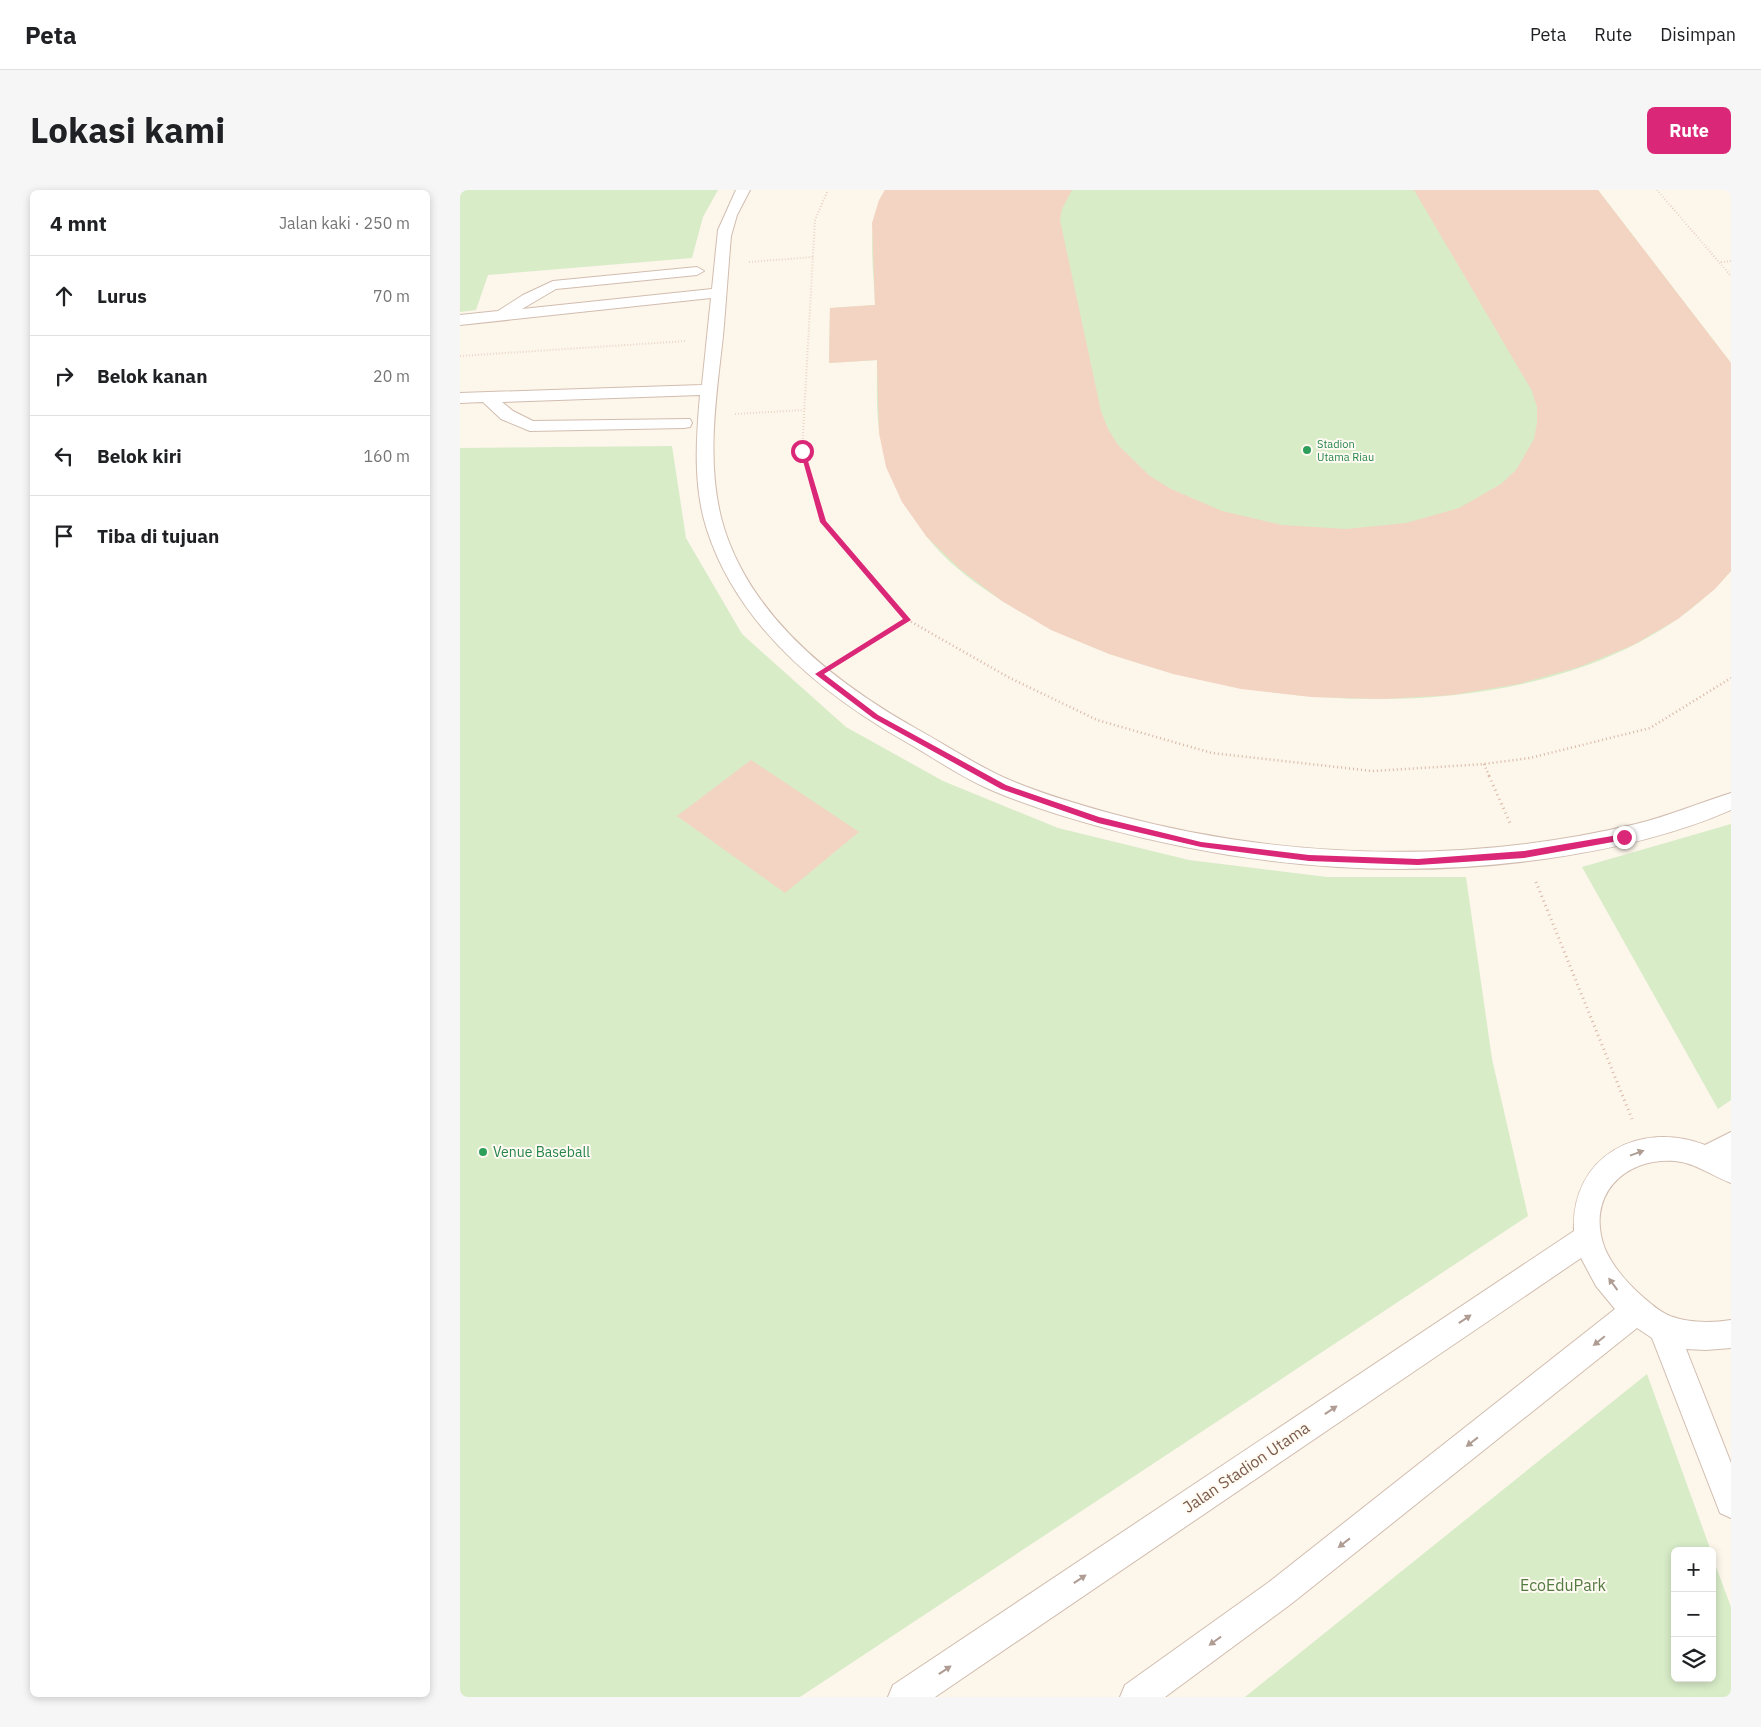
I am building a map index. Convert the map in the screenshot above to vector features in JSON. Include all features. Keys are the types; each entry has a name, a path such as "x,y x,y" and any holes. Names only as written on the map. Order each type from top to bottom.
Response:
{"lane":[{"path":"743,190 726,226 703,450 706,498 722,548 751,600 793,649 819,674 875,717 1004,787 1098,820 1201,844 1309,858 1418,862 1524,854 1624,837 1715,809 1731,801"},
{"path":"501,316 528,298 553,286 697,271"},
{"path":"460,320 719,293"},
{"path":"460,398 709,390"},
{"path":"487,397 507,415 530,426 684,422"},
{"path":"1707,1158 1731,1144"},
{"path":"1731,1171 1707,1158 1674,1149 1644,1150 1618,1160 1598,1178 1587,1203 1588,1237 1598,1264 1619,1294 1637,1310 1663,1328 1719,1336 1731,1334"},
{"name":"Jalan Stadion Utama","path":"905,1697 1588,1237"},
{"path":"1137,1697 1280,1593 1637,1310"},
{"path":"1663,1328 1731,1502"}],"path":[{"path":"828,190 816,220 802,451 823,522 908,620 1008,677 1098,720 1212,753 1372,770 1484,764 1530,758 1650,728 1731,678"},
{"path":"1657,190 1731,276"},
{"path":"761,261 813,257"},
{"path":"1720,262 1731,262"},
{"path":"460,356 715,339"},
{"path":"756,413 804,410"},
{"path":"819,674 908,620"},
{"path":"1484,764 1506,815"},
{"path":"1524,854 1644,1150"}],"green space":[{"path":"460,190 718,190 703,217 692,258 488,275 476,310 460,312"},
{"name":"Stadion Utama Riau","path":"885,190 1598,190 1731,363 1731,571 1665,628 1583,667 1491,690 1392,699 1292,694 1195,678 1105,652 1028,616 1001,600 961,571 937,549 927,537 917,517 881,437 877,413 877,360 829,363 830,308 875,305 872,261 873,231 879,203"},
{"path":"672,446 686,538 742,634 846,727 943,781 1058,828 1189,860 1327,877 1466,877 1492,1059 1528,1216 800,1697 460,1697 460,448"},
{"path":"1731,824 1731,1100 1718,1109 1582,867"},
{"name":"EcoEduPark","path":"1647,1374 1710,1547 1671,1547 1671,1682 1716,1682 1716,1567 1731,1607 1731,1697 1245,1697"}],"building":[{"name":"Stadion Utama Riau","path":"885,190 1072,190 1062,209 1060,220 1101,411 1108,429 1118,445 1150,476 1171,489 1222,511 1282,525 1346,529 1406,523 1459,508 1501,484 1516,470 1534,439 1537,407 1532,391 1414,190 1598,190 1731,363 1731,571 1715,589 1678,619 1633,645 1579,667 1518,684 1452,695 1383,699 1311,697 1241,689 1173,674 1109,654 1051,630 1002,601 960,569 926,536 902,502 886,467 879,433 877,360 829,363 830,308 875,305 872,223 879,200"},
{"path":"751,760 859,832 785,893 677,816"}],"place":[{"name":"Stadion Utama Riau","path":"1307,450"},
{"name":"Venue Baseball","path":"483,1152"}],"route":[{"path":"802,451 823,522 908,620 819,674 875,717 1004,787 1098,820 1201,844 1309,858 1418,862 1524,854 1624,837"}]}
